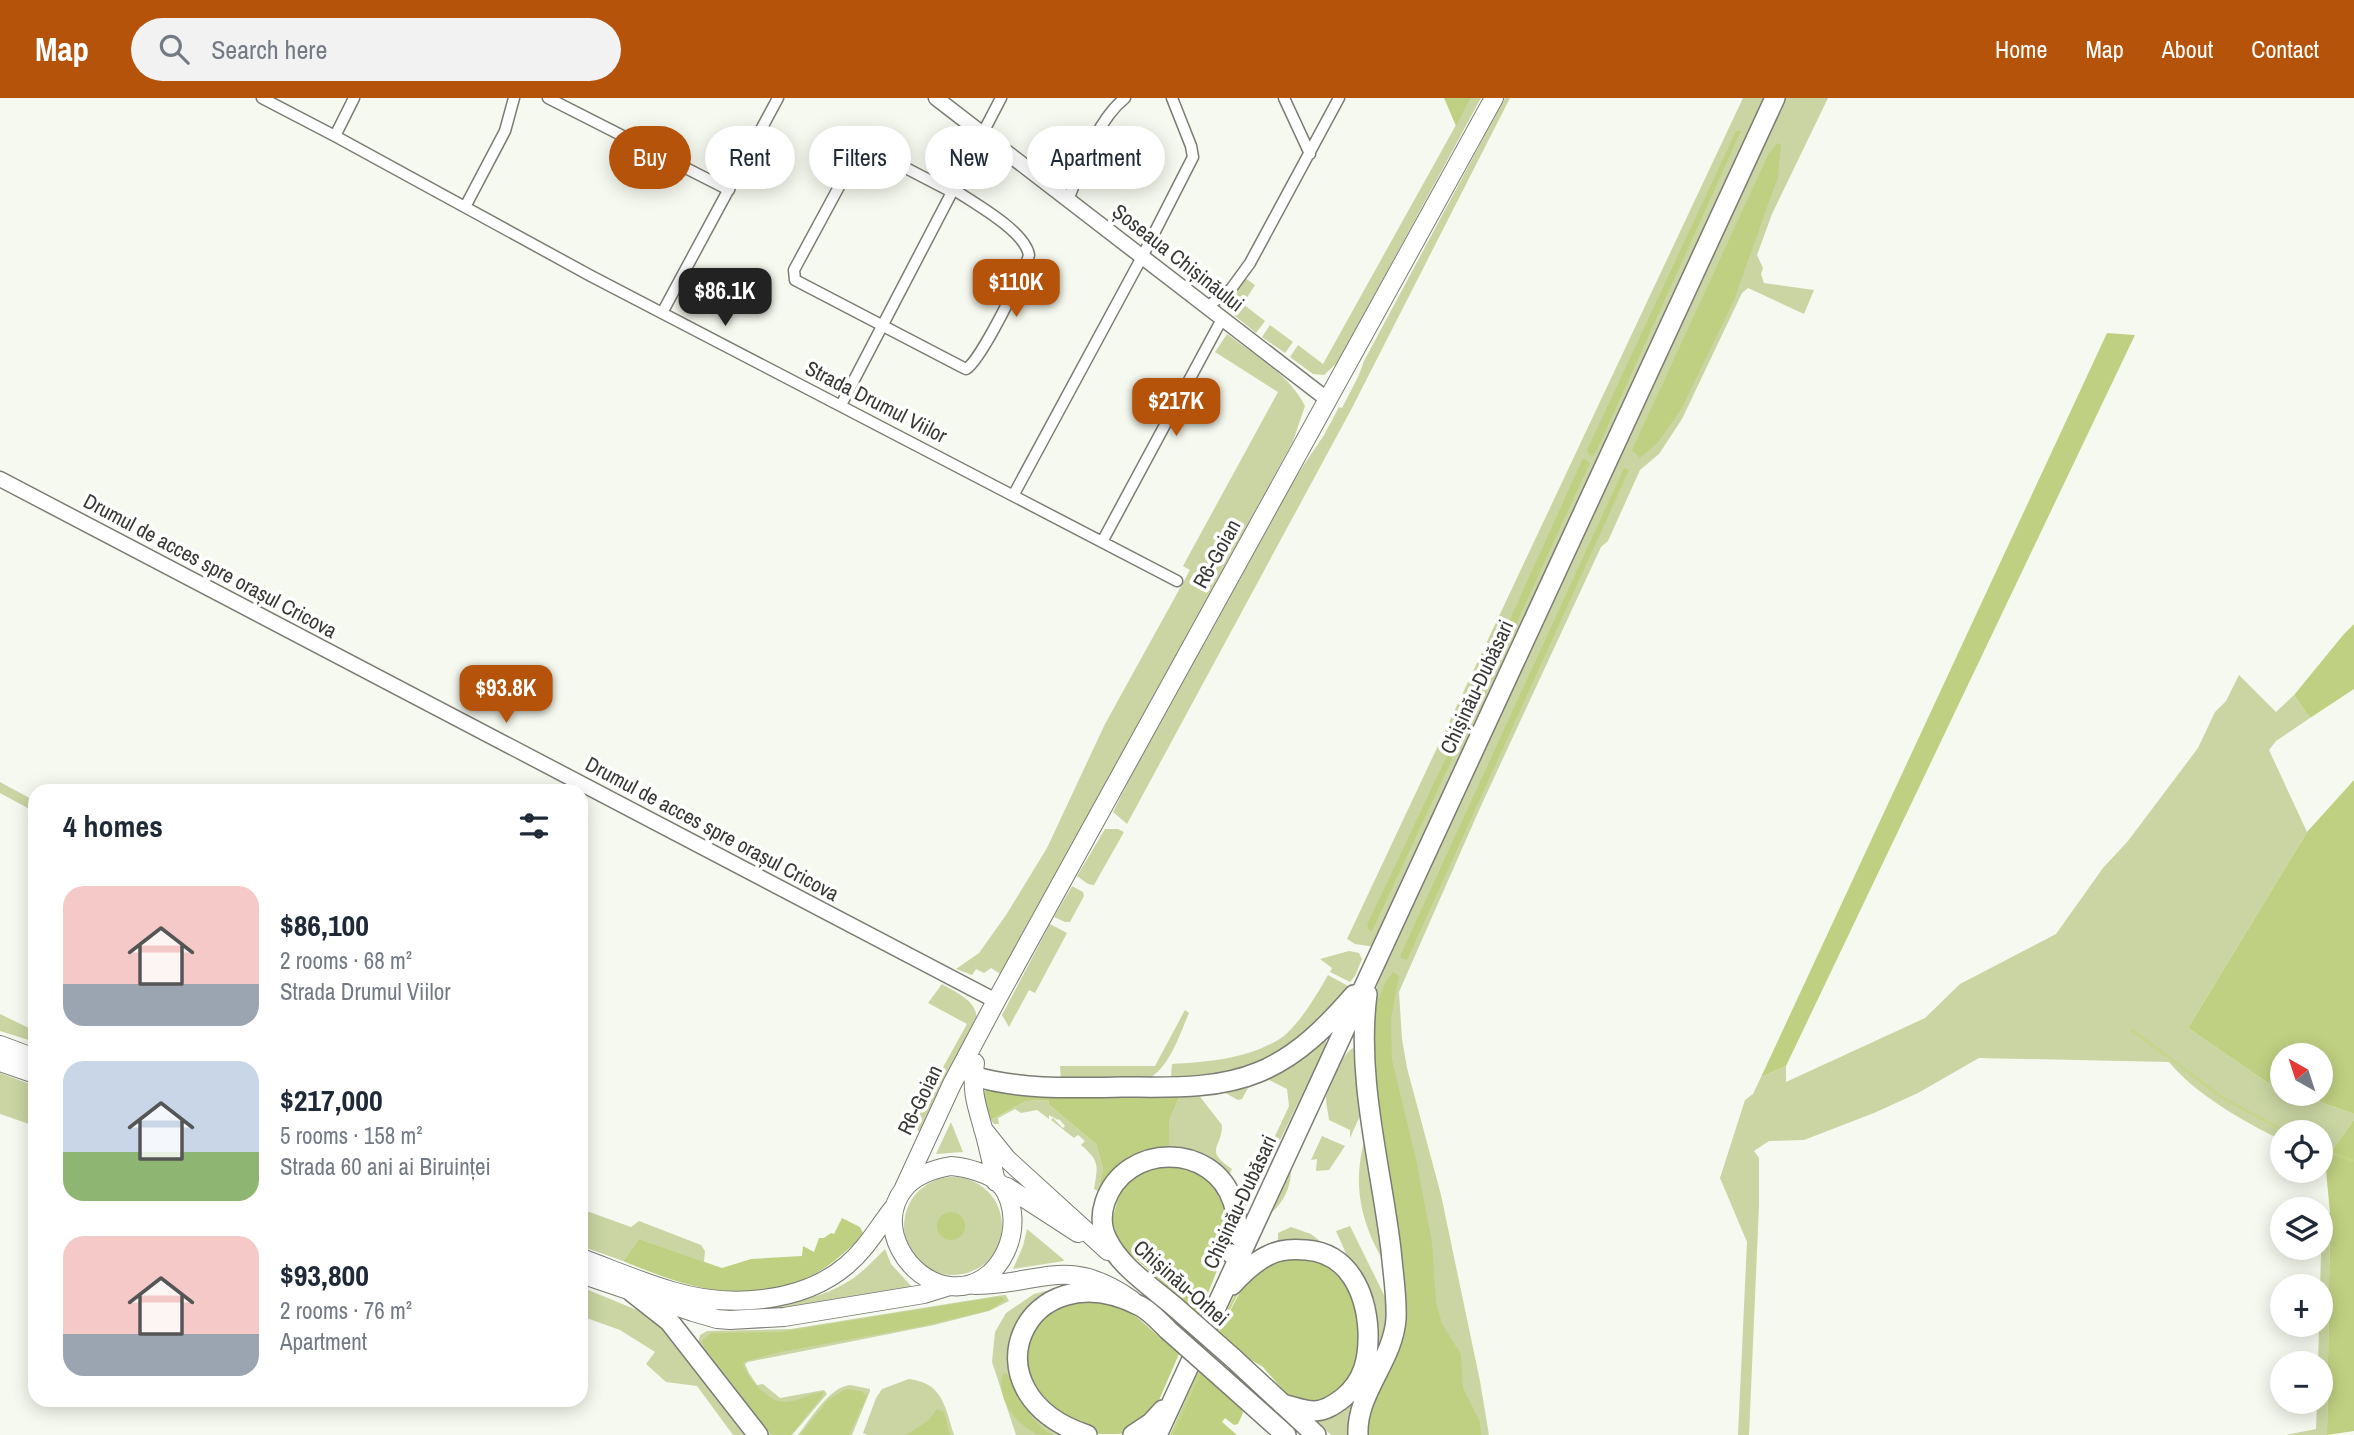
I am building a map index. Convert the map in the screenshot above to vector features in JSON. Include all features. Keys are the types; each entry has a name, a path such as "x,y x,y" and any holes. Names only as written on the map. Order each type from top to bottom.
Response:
{"highway":[{"name":"Chișinău-Dubăsari","path":"1157,1435 1774,98"},
{"path":"973,1076 1007,1084 1068,1088 1177,1087 1240,1078 1260,1072 1310,1041 1370,975"},
{"path":"1357,1435 1359,1414 1387,1351 1395,1322 1396,1295 1365,1062 1364,1030 1370,975"},
{"path":"1115,1256 1102,1223 1104,1205 1111,1187 1126,1170 1139,1162 1161,1157 1187,1159 1208,1169 1219,1179 1233,1200 1237,1231 1230,1277"},
{"path":"1222,1296 1256,1262 1286,1249 1311,1250 1325,1255 1346,1268 1357,1282 1367,1315 1368,1338 1367,1358 1361,1377 1348,1394 1323,1410 1312,1411 1282,1404"},
{"name":"Chișinău-Orhei","path":"1115,1256 1233,1358 1316,1435"},
{"path":"632,1292 669,1321 758,1435"},
{"path":"1087,1435 1074,1431 1046,1414 1027,1392 1020,1376 1018,1361 1022,1335 1034,1312 1049,1302 1068,1295 1102,1294 1142,1307"},
{"name":"Chișinău-Orhei","path":"1142,1307 1221,1377 1272,1427 1286,1435"},
{"path":"1133,1435 1151,1423 1177,1393"}],"main road":[{"name":"R6-Goian","path":"900,1196 957,1074 996,1001 1494,98"},
{"name":"R6-Goian","path":"981,1032 973,1076 975,1107 1001,1184"},
{"path":"0,1045 28,1055"},
{"path":"0,1062 28,1072"},
{"path":"983,1129 1001,1152 1115,1256"},
{"path":"588,1261 673,1292 693,1296 727,1300 780,1296 812,1286 840,1270 872,1239 900,1196 930,1171 951,1166 971,1170 1001,1184 1033,1182"},
{"path":"900,1196 894,1228 902,1255 923,1277 957,1286 988,1273 1001,1261 1009,1247 1012,1239 1012,1219 1001,1184"},
{"name":"Chișinău-Orhei","path":"1001,1184 1115,1256"},
{"name":"Chișinău-Orhei","path":"588,1276 706,1317 730,1321 784,1317 957,1286 1054,1274 1076,1275 1110,1286 1142,1307"}],"street":[{"name":"Strada Drumul Viilor","path":"262,98 662,313 1177,581"},
{"path":"335,136 354,98"},
{"path":"465,207 505,131 513,98"},
{"path":"548,98 729,190"},
{"path":"662,313 778,98"},
{"name":"Șoseaua Chișinăului","path":"936,98 972,126"},
{"path":"985,126 1001,98"},
{"path":"1068,200 1098,135 1114,109 1125,98"},
{"path":"1014,494 1193,157 1172,98"},
{"path":"1284,98 1310,154"},
{"path":"1207,307 1238,281 1339,98"},
{"path":"863,150 875,152 953,190 1015,233 1025,242 1028,251 1027,262 986,344 976,360 966,369 882,325 795,280 794,270 855,157 863,150"},
{"name":"Șoseaua Chișinăului","path":"1013,158 1328,400"},
{"path":"841,405 953,190"},
{"path":"1102,542 1223,319"},
{"name":"Drumul de acces spre orașul Cricova","path":"0,479 582,784"},
{"name":"Drumul de acces spre orașul Cricova","path":"588,787 996,1001"}],"green space":[{"path":"1444,98 1471,98 1456,126"},
{"path":"1471,98 1481,98 1338,362 1324,375 1313,374 1290,357 1298,345 1323,364"},
{"path":"1505,98 1510,98 1352,408 1127,824 1113,812 1132,774 1289,487 1324,435 1339,407 1342,408 1364,361"},
{"path":"1743,98 1770,98 1376,947 1355,944 1347,939"},
{"path":"1779,98 1828,98 1772,214 1757,255 1763,268 1761,274 1764,283 1814,290 1804,314 1748,288 1742,293 1682,419 1659,454 1640,470 1608,541 1601,547 1480,808 1399,992 1407,1068 1441,1195 1489,1435 1362,1435 1389,1356 1384,1172 1370,1009 1391,941"},
{"path":"1736,131 1741,131 1597,450 1593,456 1589,455 1587,450"},
{"path":"1777,143 1781,145 1778,177 1734,300 1682,408 1659,441 1640,458 1632,450 1768,155"},
{"path":"1245,278 1255,285 1243,304 1265,321 1256,333 1224,307 1223,302"},
{"path":"1270,325 1293,342 1285,353 1262,337"},
{"path":"2107,333 2135,335 1786,1066 1761,1077"},
{"path":"1227,334 1290,384 1305,406 1293,441 1002,975 991,968 984,973 976,969 972,975 956,969 979,953 1047,848 1105,724 1190,570 1183,566 1278,392 1215,352"},
{"path":"1583,458 1590,463 1506,646 1501,650 1498,646"},
{"path":"1624,468 1629,470 1407,960 1401,958 1401,954"},
{"path":"2354,624 2354,689 2310,718 2294,695"},
{"path":"1489,667 1493,671 1370,932 1367,925"},
{"path":"2239,675 2276,712 2294,695 2310,718 2276,741 2269,750 2307,832 2188,1028 2270,1084 2270,1106 2332,1106 2354,1114 2354,1120 2333,1149 2333,1120 2270,1120 2270,1134 2221,1106 2192,1085 2169,1062 1979,1058 1918,1093 1874,1113 1804,1140 1769,1141 1754,1151 1759,1158 1759,1205 1749,1435 1738,1435 1747,1242 1720,1178 1745,1100 1753,1094 1761,1077 1786,1066 1786,1082 1925,1018 1960,984 2056,934 2103,868 2128,841 2198,748 2215,712 2226,701"},
{"path":"2354,780 2354,1114 2332,1106 2333,1043 2270,1043 2270,1084 2188,1028 2307,832"},
{"path":"0,782 28,797 28,808 0,793"},
{"path":"1105,829 1124,832 1094,885 1088,884 1077,876"},
{"path":"1072,886 1083,892 1084,896 1070,922 1065,922 1054,917"},
{"path":"1050,924 1067,933 1035,993 1029,990 1009,1027 1002,1015"},
{"path":"1349,951 1359,953 1362,959 1350,982 1330,972 1332,968 1320,959"},
{"path":"1393,972 1399,976 1391,1019 1392,1060 1416,1159 1432,1243 1436,1302 1442,1324 1461,1354 1463,1388 1480,1422 1481,1435 1367,1435 1400,1253 1372,1054 1375,1008 1385,983"},
{"path":"1328,975 1348,986 1339,1000 1298,1045 1236,1075 1171,1076 1172,1064 1213,1061 1240,1055 1278,1040 1299,1020"},
{"path":"942,984 971,1003 977,1022 920,1132 911,1125 967,1024 928,1003"},
{"path":"1185,1010 1189,1013 1173,1050 1162,1067 1147,1080 1061,1082 1060,1066 1155,1066"},
{"path":"0,1014 28,1028 28,1040 0,1031"},
{"path":"1320,1039 1326,1039 1326,1045 1257,1188 1252,1186 1289,1106 1287,1089 1269,1080 1248,1088 1242,1099 1238,1100 1220,1090"},
{"path":"1353,1048 1357,1051 1364,1107 1350,1138 1350,1130 1329,1120 1326,1097 1341,1062"},
{"path":"0,1073 28,1083 28,1124 0,1114"},
{"path":"990,1089 1182,1090 1169,1122 1169,1151 1106,1189 1098,1191 1103,1169 1096,1144 1049,1105 1048,1100 1026,1101 991,1120 982,1095"},
{"path":"1194,1089 1222,1125 1216,1153 1232,1169 1230,1173 1221,1175 1169,1151 1169,1122 1182,1090"},
{"path":"1048,1100 1049,1105 1096,1144 1103,1169 1098,1191 1094,1189 1095,1160 1081,1145 1085,1141 1078,1135 1074,1138 1051,1120 1053,1118 1063,1128 1065,1126 1059,1119 1049,1115 1049,1119 1037,1110 1021,1113 1015,1109 998,1118 999,1124 994,1124 991,1120 1026,1101"},
{"path":"2354,1120 2354,1431 2327,1435 2327,1414 2333,1414 2333,1351 2328,1351 2328,1337 2333,1337 2333,1274 2329,1274 2329,1260 2333,1260 2333,1197 2328,1197 2327,1183 2333,1183 2333,1149"},
{"path":"951,1122 963,1152 936,1154"},
{"path":"1322,1136 1345,1146 1329,1170 1316,1171 1317,1159 1311,1160"},
{"path":"1365,1138 1389,1270 1372,1239 1362,1207 1359,1173"},
{"path":"1180,1161 1221,1188 1231,1235 1199,1316 1124,1248 1112,1220 1120,1192 1140,1170"},
{"path":"1291,1167 1286,1193 1270,1214"},
{"path":"953,1177 972,1180 988,1191 999,1207 1002,1226 999,1245 988,1261 972,1272 953,1275 934,1272 918,1261 907,1245 904,1226 907,1207 918,1191 934,1180"},
{"path":"588,1212 631,1227 639,1221 701,1245 705,1251 704,1262 639,1239 623,1261 588,1248"},
{"path":"951,1212 961,1216 965,1226 961,1236 951,1240 941,1236 937,1226 941,1216"},
{"path":"842,1218 860,1227 864,1235 817,1273 784,1286 761,1291 714,1290 669,1279 623,1261 639,1239 722,1268 751,1259 802,1256 803,1246 814,1252 819,1238 834,1234"},
{"path":"1350,1226 1390,1307 1390,1315 1352,1435 1331,1435 1315,1420 1352,1267 1336,1231"},
{"path":"1291,1227 1311,1234 1325,1245 1278,1246 1278,1233"},
{"path":"1027,1229 1063,1259 1064,1261 1013,1269"},
{"path":"885,1249 891,1264 913,1288 788,1310 724,1314 724,1307 790,1302 837,1288 856,1276"},
{"path":"1279,1256 1328,1262 1357,1293 1362,1362 1340,1395 1311,1404 1288,1396 1263,1367 1238,1352 1218,1334 1241,1290"},
{"path":"2321,1260 2329,1260 2329,1274 2320,1274"},
{"path":"1069,1285 1082,1286 1071,1435 1016,1435 992,1362 995,1332 1006,1313 1034,1294"},
{"path":"588,1290 649,1315 667,1331 744,1435 733,1435 697,1386 666,1382 646,1364 655,1352 620,1330 588,1319"},
{"path":"1006,1295 1009,1301 989,1311 934,1325 748,1362 745,1364 757,1385 763,1384 780,1398 824,1390 827,1394 792,1435 768,1435 698,1344 700,1335 707,1331 791,1329"},
{"path":"997,1297 1005,1300 990,1310 923,1326 780,1352 743,1362 748,1375 759,1388 779,1401 790,1402 823,1392 791,1435 772,1435 702,1341 711,1333 780,1332"},
{"path":"1077,1299 1118,1304 1179,1354 1153,1414 1130,1433 1100,1434 1085,1430 1043,1406 1023,1361 1038,1316"},
{"path":"2319,1337 2328,1337 2328,1351 2318,1351"},
{"path":"1199,1370 1241,1407 1243,1413 1238,1424 1234,1425 1225,1418 1222,1422 1237,1435 1170,1435"},
{"path":"1003,1373 1006,1373 1038,1424 1054,1435 1037,1434 1014,1416 1004,1400 1001,1382"},
{"path":"909,1379 920,1381 936,1391 945,1406 954,1435 863,1433 882,1389"},
{"path":"850,1385 870,1389 852,1435 798,1435 827,1398 842,1387"},
{"path":"846,1389 861,1391 867,1396 849,1435 800,1435 828,1400"},
{"path":"937,1409 944,1412 950,1435 906,1435 929,1420"},
{"path":"2317,1414 2327,1414 2327,1435 2286,1435 2316,1429"}],"waterway":[{"path":"2132,1030 2223,1098 2270,1123"},
{"path":"2333,1154 2354,1161"},
{"path":"1216,1335 1238,1291"},
{"path":"1172,1435 1201,1370"}]}
